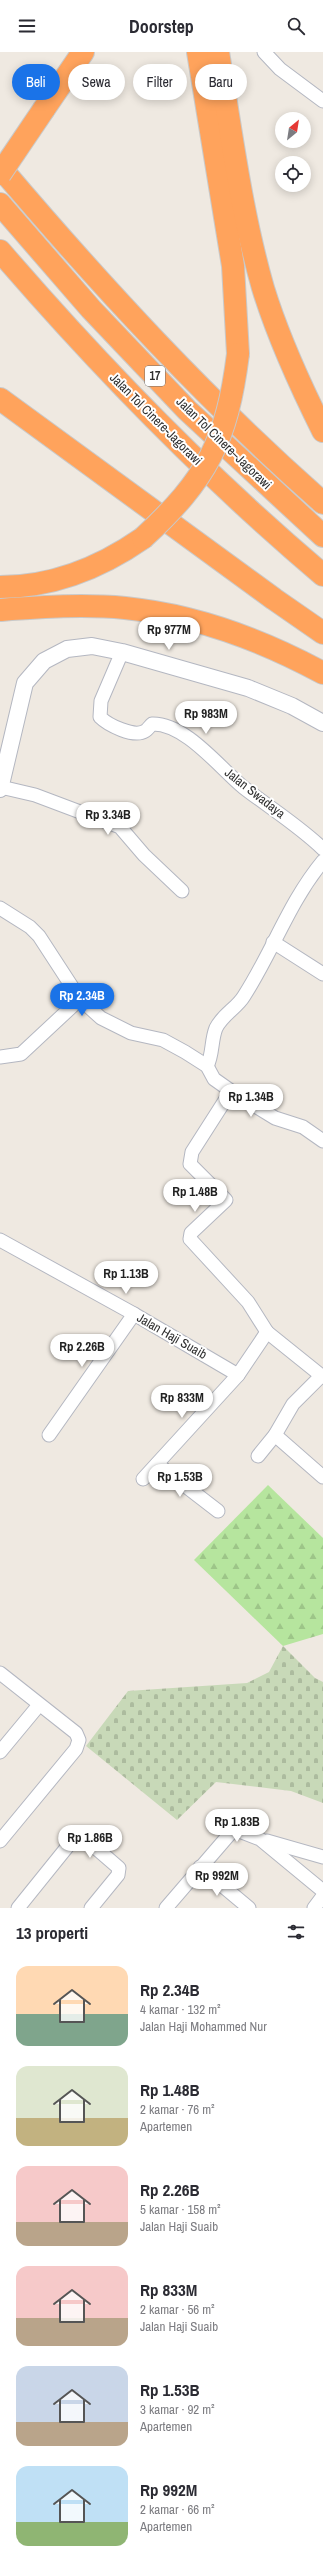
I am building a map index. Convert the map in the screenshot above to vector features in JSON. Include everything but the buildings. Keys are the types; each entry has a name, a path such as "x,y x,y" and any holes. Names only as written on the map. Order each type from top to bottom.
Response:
{"highway":[{"path":"0,174 83,52"},
{"path":"0,587 20,587 61,580 113,558 143,538 175,508 201,475 220,438 232,398 238,354 233,266 198,52"},
{"path":"218,52 244,211 263,289 297,379 323,431"},
{"path":"0,167 61,239 180,367 274,460 323,503"},
{"name":"Jalan Tol Cinere–Jagorawi","path":"0,204 91,309 182,404 323,536"},
{"name":"Jalan Tol Cinere-Jagorawi","path":"0,251 62,323 155,420 265,526 323,575"},
{"path":"0,399 274,599 323,633"},
{"path":"0,610 65,606 125,608 187,619 247,636 286,653 323,673"}],"street":[{"path":"264,52 280,69 323,102"},
{"path":"182,890 144,855 120,827 35,795 24,794 3,788 25,683 44,661 67,648 92,646 122,652 248,688 292,706 323,723"},
{"name":"Jalan Swadaya","path":"122,652 101,701 100,717 106,723 137,734 145,731 152,724 161,724 202,748 242,786 302,829 323,849"},
{"path":"207,1066 216,1029 222,1019 244,997 296,898 323,861"},
{"path":"0,908 30,927 39,936 80,999 101,1018 131,1033 163,1040 207,1066 214,1079 275,1118 303,1127 323,1141"},
{"path":"273,942 323,974"},
{"path":"0,1056 21,1054 80,999"},
{"path":"231,1090 192,1152 190,1164 226,1200 191,1233 190,1238 248,1302 267,1332 322,1377 293,1404 275,1435 258,1456"},
{"name":"Jalan Haji Suaib","path":"0,1240 134,1314 238,1375"},
{"path":"49,1436 134,1314"},
{"path":"143,1479 238,1375 267,1332"},
{"path":"275,1435 323,1476"},
{"path":"157,1464 218,1511"},
{"path":"0,1673 76,1733 79,1745 0,1842"},
{"path":"0,1752 39,1705"},
{"path":"166,1908 200,1867 234,1830 323,1857"},
{"path":"18,1908 76,1836 82,1836 119,1868 115,1879 92,1908"},
{"path":"260,1839 323,1891"},
{"path":"200,1867 250,1908"},
{"path":"314,1908 323,1896"}],"green space":[{"path":"268,1485 323,1538 323,1634 283,1646 194,1560"},
{"path":"283,1646 315,1678 323,1682 323,1803 291,1791 216,1782 177,1820 86,1746 128,1691 247,1683 269,1672"}]}
